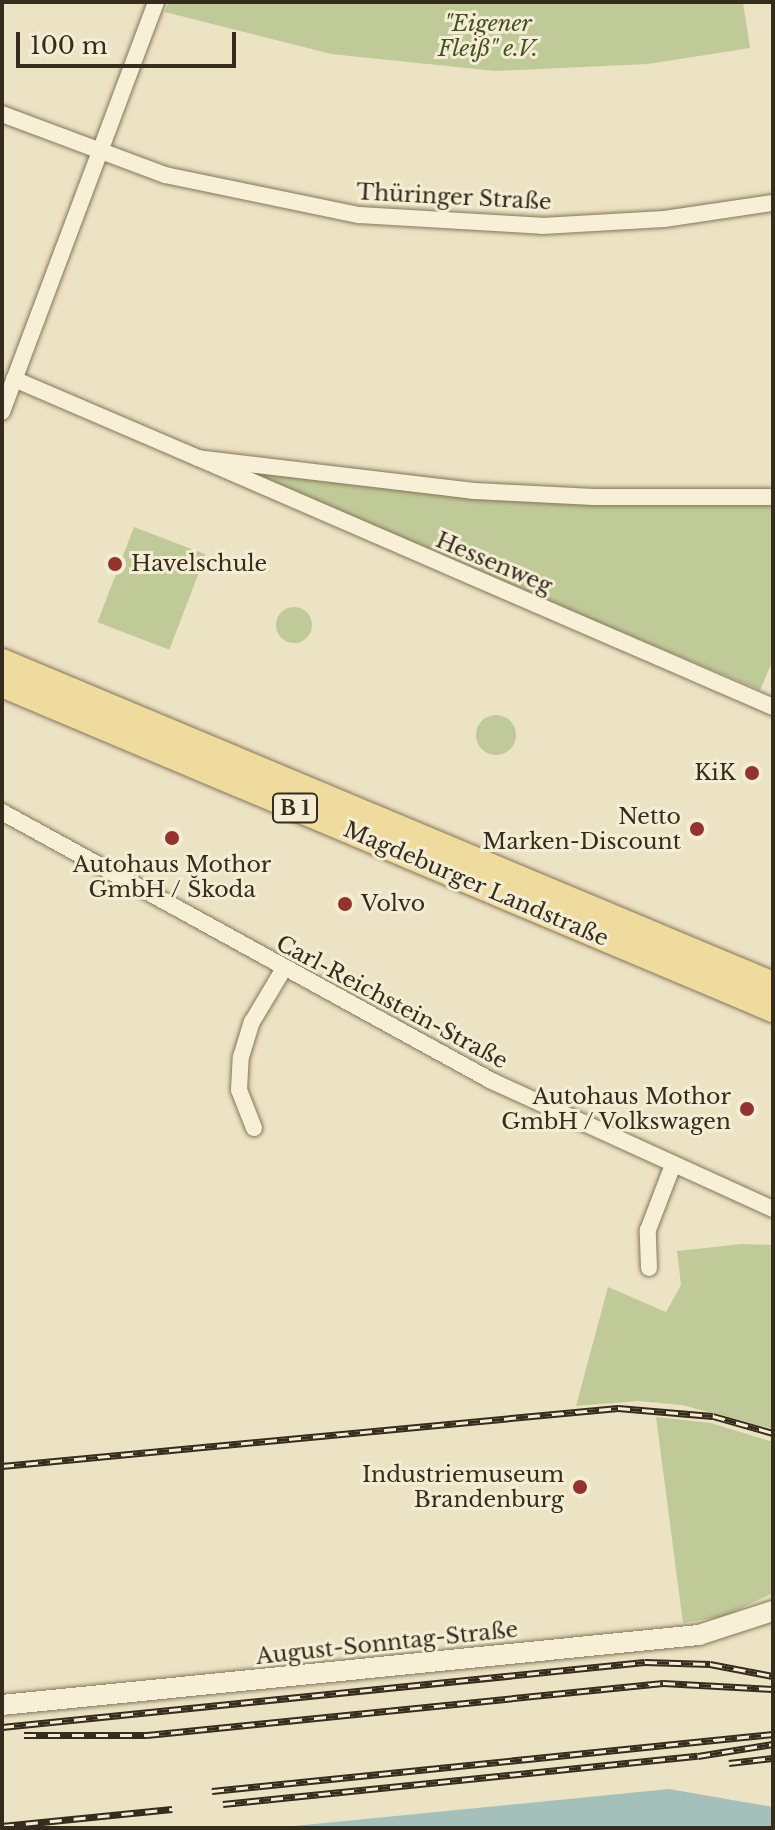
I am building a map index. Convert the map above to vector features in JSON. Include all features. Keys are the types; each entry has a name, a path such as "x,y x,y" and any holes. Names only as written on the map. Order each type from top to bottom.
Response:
{"main road":[{"name":"Magdeburger Landstraße","path":"2,662 773,985"},
{"name":"Magdeburger Landstraße","path":"2,684 773,1009"}],"street":[{"path":"2,412 156,2"},
{"name":"Thüringer Straße","path":"2,114 98,153 216,188 406,221 581,224 664,219 773,203"},
{"name":"Hessenweg","path":"14,379 773,707"},
{"name":"Hessenweg","path":"198,458 474,491 773,497"},
{"name":"Carl-Reichstein-Straße","path":"2,812 283,970 492,1081 773,1209"},
{"path":"254,1128 239,1090 241,1057 252,1022 283,970"},
{"path":"649,1268 648,1230 673,1165"},
{"name":"August-Sonntag-Straße","path":"2,1705 699,1635 773,1611"}],"green space":[{"name":"\"Eigener Fleiß\" e.V.","path":"169,2 743,2 750,48 648,64 495,71 331,54 165,12"},
{"path":"264,470 357,482 773,502 773,660 760,690 262,481"},
{"path":"134,527 206,555 169,650 97,622"},
{"path":"294,607 306,613 312,625 306,637 294,643 282,637 276,625 282,613"},
{"path":"496,715 510,721 516,735 510,749 496,755 482,749 476,735 482,721"},
{"path":"742,1244 773,1245 773,1429 682,1405 638,1401 576,1406 608,1287 666,1312 681,1285 677,1251"},
{"path":"656,1417 711,1423 773,1442 773,1593 725,1616 683,1623"}],"water":[{"path":"669,1789 773,1807 773,1828 274,1828"}],"railway":[{"path":"2,1466 618,1408 713,1416 773,1433"},
{"path":"2,1727 645,1662 710,1664 773,1676"},
{"path":"24,1735 147,1735 663,1683 773,1689"},
{"path":"212,1791 773,1734"},
{"path":"223,1804 698,1756 773,1744"},
{"path":"729,1763 773,1758"},
{"path":"2,1826 172,1809"}],"place":[{"name":"Havelschule","path":"115,564"},
{"name":"KiK","path":"752,773"},
{"name":"Netto Marken-Discount","path":"697,829"},
{"name":"Autohaus Mothor GmbH / Škoda","path":"172,838"},
{"name":"Volvo","path":"345,904"},
{"name":"Autohaus Mothor GmbH / Volkswagen","path":"747,1109"},
{"name":"Industriemuseum Brandenburg","path":"580,1487"}]}
